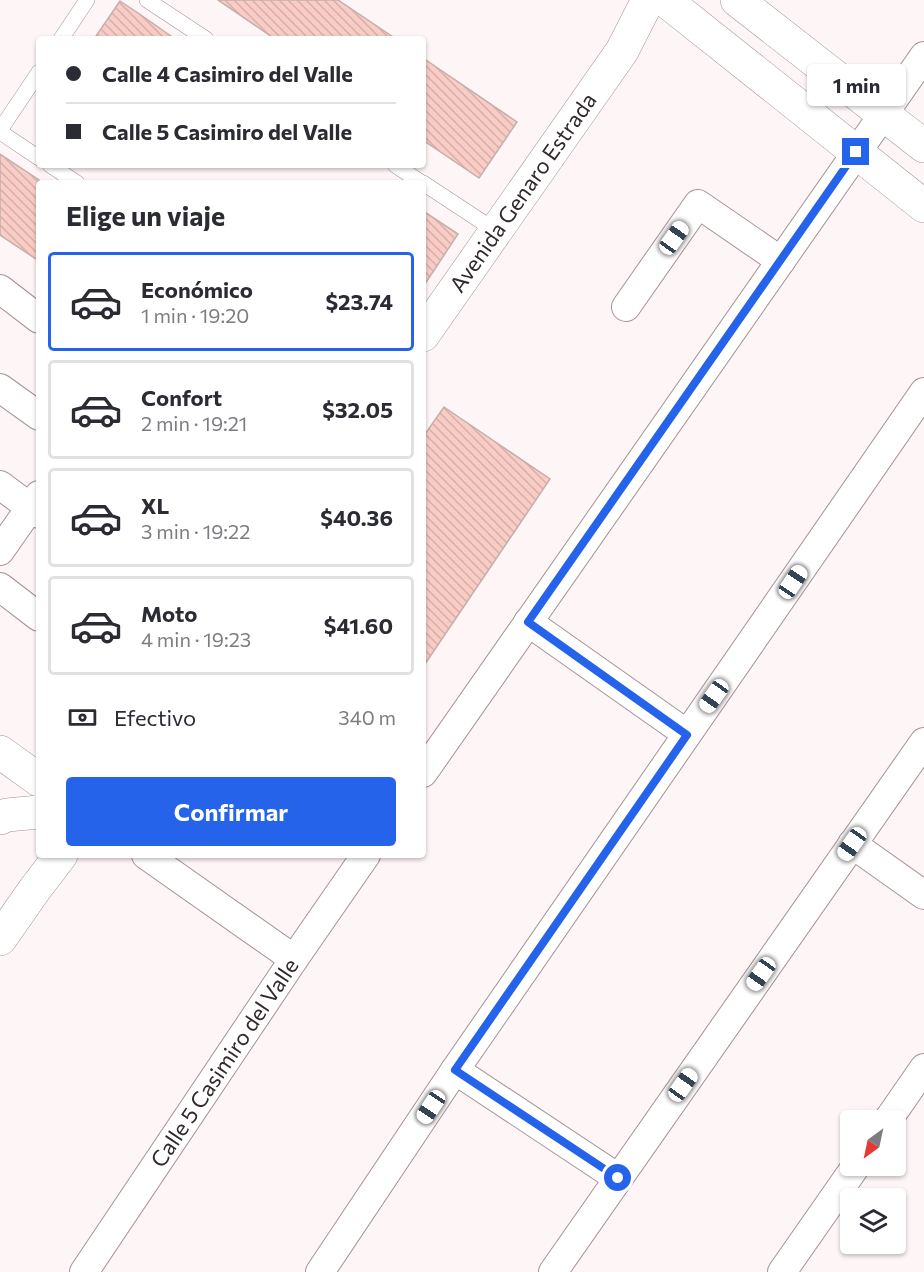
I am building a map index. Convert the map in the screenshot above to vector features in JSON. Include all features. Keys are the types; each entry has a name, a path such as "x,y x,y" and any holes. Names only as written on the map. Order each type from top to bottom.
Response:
{"street":[{"path":"737,0 924,146"},
{"path":"668,2 924,206"},
{"name":"Avenida Genaro Estrada","path":"426,331 622,51 668,2"},
{"path":"426,769 924,56"},
{"path":"627,307 698,204 781,261"},
{"path":"0,289 36,318"},
{"path":"0,388 36,414"},
{"path":"320,1272 455,1070 924,392"},
{"path":"0,484 36,505 0,551"},
{"path":"0,587 36,615"},
{"path":"528,622 687,735"},
{"path":"553,1272 924,742"},
{"path":"0,752 36,778"},
{"path":"0,818 7,815 36,812"},
{"path":"852,844 924,895"},
{"path":"0,939 35,888 60,858"},
{"path":"150,858 294,959"},
{"name":"Calle 5 Casimiro del Valle","path":"84,1272 364,858"},
{"path":"895,1110 924,1068"},
{"path":"455,1070 618,1178"},
{"path":"782,1272 849,1176"}],"lane":[{"path":"63,36 87,0"},
{"path":"147,0 201,36"},
{"path":"36,77 0,131 36,156"},
{"path":"54,168 72,180"},
{"path":"400,168 418,180"},
{"path":"426,185 496,231"}],"building":[{"path":"218,0 338,0 392,36 271,36"},
{"path":"120,1 171,36 96,36"},
{"path":"426,60 517,122 479,178 426,142"},
{"path":"0,154 39,180 36,180 36,259 0,235"},
{"path":"426,213 458,234 426,282"},
{"path":"444,407 550,479 426,663 426,433"}],"route":[{"path":"618,1178 455,1070 687,735 528,622 856,152"}]}
